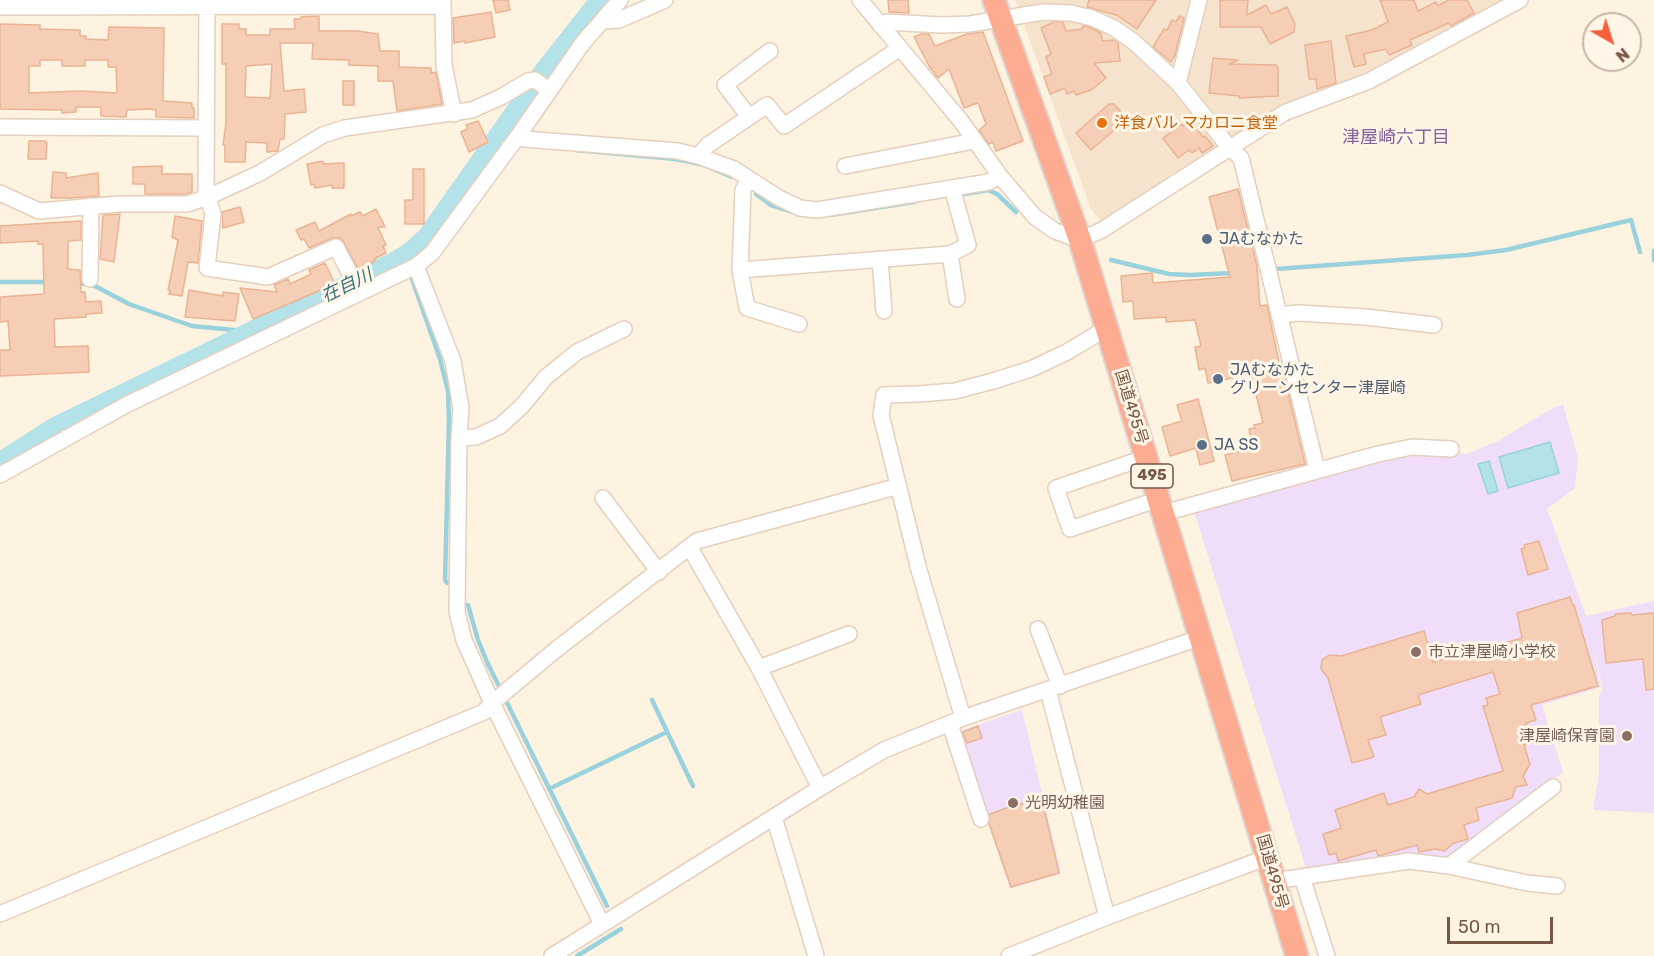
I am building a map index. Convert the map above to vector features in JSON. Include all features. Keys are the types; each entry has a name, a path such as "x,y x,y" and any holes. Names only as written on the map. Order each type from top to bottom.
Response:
{"highway":[{"name":"国道495号","path":"997,9 1080,240 1297,956"}],"street":[{"path":"0,476 126,405 416,266 432,253 518,136 542,84 582,44 620,0"},
{"path":"603,21 619,20 665,0"},
{"path":"860,0 961,121 1000,176 1035,217 1055,231 1080,240 1102,230 1286,112 1369,81 1520,0"},
{"path":"1178,83 1199,0"},
{"path":"207,3 206,191 213,214 207,268 268,277 336,248 360,293"},
{"path":"0,8 207,3 442,3 444,65 454,114"},
{"path":"881,26 886,22 970,24 997,9 1071,13 1114,27 1134,42 1178,83 1229,147 1241,158 1317,470"},
{"path":"698,156 708,145 767,105 784,126 900,48"},
{"path":"749,117 725,85 770,51"},
{"path":"0,193 39,211 119,204 187,204 260,173 323,135 345,128 472,110 528,81 542,84"},
{"path":"0,127 206,128"},
{"path":"518,136 536,140 678,152 698,156 734,169 779,198 800,208 817,210 989,182 1000,176"},
{"path":"845,166 974,141"},
{"path":"749,179 742,190 740,270 747,308 799,324"},
{"path":"740,270 950,254 968,245 952,188"},
{"path":"90,279 91,206"},
{"path":"950,254 957,299"},
{"path":"880,259 884,311"},
{"path":"416,266 453,361 461,408 458,612 464,640 492,703 603,924"},
{"path":"1279,315 1298,313 1366,317 1434,325"},
{"path":"981,819 881,415 884,395 955,391 993,381 1040,365 1107,328"},
{"path":"459,438 476,437 500,426 522,406 546,377 577,352 624,329"},
{"path":"1147,458 1056,488 1070,529 1412,447 1451,449"},
{"path":"0,914 484,712 558,648 697,541 899,486"},
{"path":"603,498 659,572"},
{"path":"690,548 759,668 820,788"},
{"path":"1038,629 1054,688 1107,917"},
{"path":"759,668 849,634"},
{"path":"552,956 820,788 885,750 957,721 1202,637"},
{"path":"1449,866 1553,788"},
{"path":"774,817 816,956"},
{"path":"1009,956 1268,857"},
{"path":"1274,881 1409,861 1449,866 1527,883 1557,886"},
{"path":"1302,876 1327,956"}],"shaded area":[{"path":"1015,0 1503,0 1363,74 1284,104 1102,222 1091,209"},
{"name":"市立津屋崎小学校","path":"1563,404 1578,458 1575,488 1547,509 1586,616 1654,601 1654,813 1593,810 1599,775 1599,697 1603,689 1591,635 1601,687 1542,705 1563,772 1457,855 1438,860 1307,871 1193,508 1412,451 1467,454 1498,441"},
{"name":"光明幼稚園","path":"1022,710 1061,873 1010,889 957,732"}],"water":[{"path":"1550,442 1559,473 1508,488 1499,457"},
{"path":"1489,461 1498,491 1488,494 1478,464"}],"building":[{"path":"493,0 508,0 510,10 496,13"},
{"path":"888,0 908,0 909,13 889,12"},
{"path":"1089,0 1156,0 1137,29 1116,15 1087,7"},
{"path":"1220,0 1248,0 1247,15 1266,5 1271,14 1287,7 1295,24 1294,32 1270,44 1261,27 1220,27"},
{"path":"1380,0 1414,0 1418,11 1436,2 1438,6 1448,0 1467,0 1474,13 1451,26 1449,23 1410,40 1412,45 1389,55 1386,49 1364,54 1366,64 1354,67 1346,36 1372,30 1388,22"},
{"path":"491,12 495,37 454,43 453,18"},
{"path":"319,16 319,31 358,31 378,34 380,51 399,51 399,67 431,68 431,73 436,72 442,104 397,111 393,81 378,81 378,66 349,65 349,60 312,59 313,43 280,43 284,91 304,89 306,112 285,114 284,139 280,139 278,151 267,152 267,143 246,142 245,162 225,162 225,145 223,145 226,123 226,64 222,64 222,24 239,24 239,29 246,29 246,35 270,35 270,29 295,29 294,19","holes":["272,64 270,98 245,97 246,66"]},
{"path":"1179,16 1184,18 1175,55 1171,62 1153,47 1164,29 1167,30 1172,20 1176,22"},
{"path":"1054,22 1063,22 1066,31 1082,29 1083,26 1089,27 1101,33 1102,41 1114,40 1118,43 1120,61 1094,63 1106,78 1091,90 1076,95 1074,91 1067,94 1065,88 1050,94 1044,77 1052,74 1046,57 1051,54 1041,28"},
{"path":"0,24 40,25 40,29 80,30 80,36 86,36 86,39 108,40 109,27 164,28 163,101 192,103 194,118 156,117 156,110 150,109 127,110 126,117 101,116 101,107 76,107 76,112 62,113 62,110 0,109","holes":["40,60 62,60 62,66 85,66 85,60 108,60 108,67 116,67 117,93 81,91 29,93 29,66 40,66"]},
{"path":"983,32 1023,141 996,151 993,142 989,144 979,130 986,124 978,103 964,108 949,69 938,78 914,37 929,34 935,46 967,34"},
{"path":"1331,41 1336,83 1317,89 1316,79 1309,79 1305,45"},
{"path":"1213,58 1238,60 1229,64 1276,65 1278,67 1278,96 1239,98 1239,96 1209,93"},
{"path":"343,81 354,81 354,105 343,105"},
{"name":"洋食バル マカロニ食堂","path":"1109,104 1114,104 1122,113 1114,121 1119,126 1091,150 1076,133"},
{"path":"478,121 488,142 469,152 461,132 468,129 466,125"},
{"path":"1191,121 1213,146 1202,153 1199,148 1192,153 1189,150 1178,158 1163,138 1182,124 1183,126"},
{"path":"29,141 47,143 46,159 28,159"},
{"path":"323,161 323,164 344,163 344,188 332,188 332,185 315,188 314,184 311,185 307,164"},
{"path":"162,166 162,174 192,174 192,192 145,194 145,184 133,184 133,167"},
{"path":"413,169 424,169 424,224 405,224 405,200 413,200"},
{"path":"53,172 66,173 66,178 98,173 99,196 51,198"},
{"path":"1238,189 1257,266 1260,306 1267,305 1305,464 1232,481 1225,455 1253,448 1249,429 1263,423 1251,374 1208,383 1205,368 1199,370 1195,347 1201,346 1195,320 1166,322 1166,317 1134,319 1133,301 1123,302 1121,276 1152,273 1153,283 1230,277 1209,197"},
{"path":"240,207 244,222 223,228 222,212"},
{"path":"376,209 385,227 378,227 386,245 383,246 386,253 359,270 341,238 332,238 309,248 304,239 301,240 296,230 315,222 319,231 351,214 351,216 360,212 363,216"},
{"path":"120,214 114,262 100,259 103,215"},
{"path":"175,216 202,221 198,263 188,262 182,296 169,294 170,290 168,290 178,240 172,237"},
{"path":"81,221 81,240 68,241 68,269 80,270 81,292 85,292 86,302 101,301 102,313 86,314 86,317 54,319 55,347 88,346 89,372 0,376 0,350 10,350 8,321 0,322 0,297 44,294 43,244 38,244 38,241 0,243 0,226"},
{"path":"325,263 335,284 253,319 240,288 277,292 274,285 288,279 290,284 311,274 309,270"},
{"path":"189,290 223,296 223,292 239,294 235,321 185,317"},
{"path":"1198,399 1214,461 1200,465 1196,448 1170,456 1162,427 1182,421 1177,405"},
{"path":"1539,541 1548,569 1528,575 1521,549 1525,548 1524,545"},
{"path":"1570,597 1598,686 1531,705 1536,720 1526,723 1532,743 1524,745 1530,764 1523,776 1527,785 1516,787 1512,798 1476,808 1479,820 1464,825 1468,839 1452,844 1445,851 1435,849 1419,852 1417,845 1378,856 1376,850 1338,861 1336,853 1329,855 1323,834 1341,828 1335,810 1384,793 1388,805 1414,797 1419,789 1427,794 1503,771 1483,706 1488,705 1486,698 1500,694 1493,672 1418,695 1421,704 1380,717 1386,735 1368,740 1374,757 1352,763 1328,678 1321,669 1322,660 1329,655 1341,656 1424,631 1433,662 1495,643 1495,646 1522,638 1517,613"},
{"path":"1631,613 1632,615 1654,613 1654,689 1646,690 1643,659 1606,663 1602,620 1615,616 1615,614"},
{"path":"978,726 982,738 967,743 963,732"},
{"path":"1042,799 1059,873 1011,887 989,823 990,814"}],"waterway":[{"name":"在自川","path":"0,466 56,430 399,263 413,254 430,238 547,72 604,0"},
{"path":"575,150 676,159 700,164"},
{"path":"711,168 732,177"},
{"path":"965,194 988,190 997,194 1016,212"},
{"path":"756,194 771,205 802,215"},
{"path":"831,215 914,202"},
{"path":"1276,269 1506,250 1631,220 1640,252"},
{"path":"1654,251 1654,260"},
{"path":"1111,260 1169,274 1233,273"},
{"path":"411,276 440,359 448,391 445,580 447,583"},
{"path":"0,282 48,282"},
{"path":"75,282 95,286 129,304 192,326 255,332"},
{"path":"468,605 487,662 607,906"},
{"path":"652,700 693,786"},
{"path":"549,789 667,732"},
{"path":"577,956 621,929"}],"place":[{"name":"洋食バル マカロニ食堂","path":"1102,123"},
{"name":"JAむなかた","path":"1207,239"},
{"name":"JAむなかた グリーンセンター津屋崎","path":"1218,379"},
{"name":"JA SS","path":"1202,445"},
{"name":"市立津屋崎小学校","path":"1416,652"},
{"name":"津屋崎保育園","path":"1627,736"},
{"name":"光明幼稚園","path":"1013,803"}],"district":[{"name":"津屋崎六丁目","path":"1396,138"}]}
